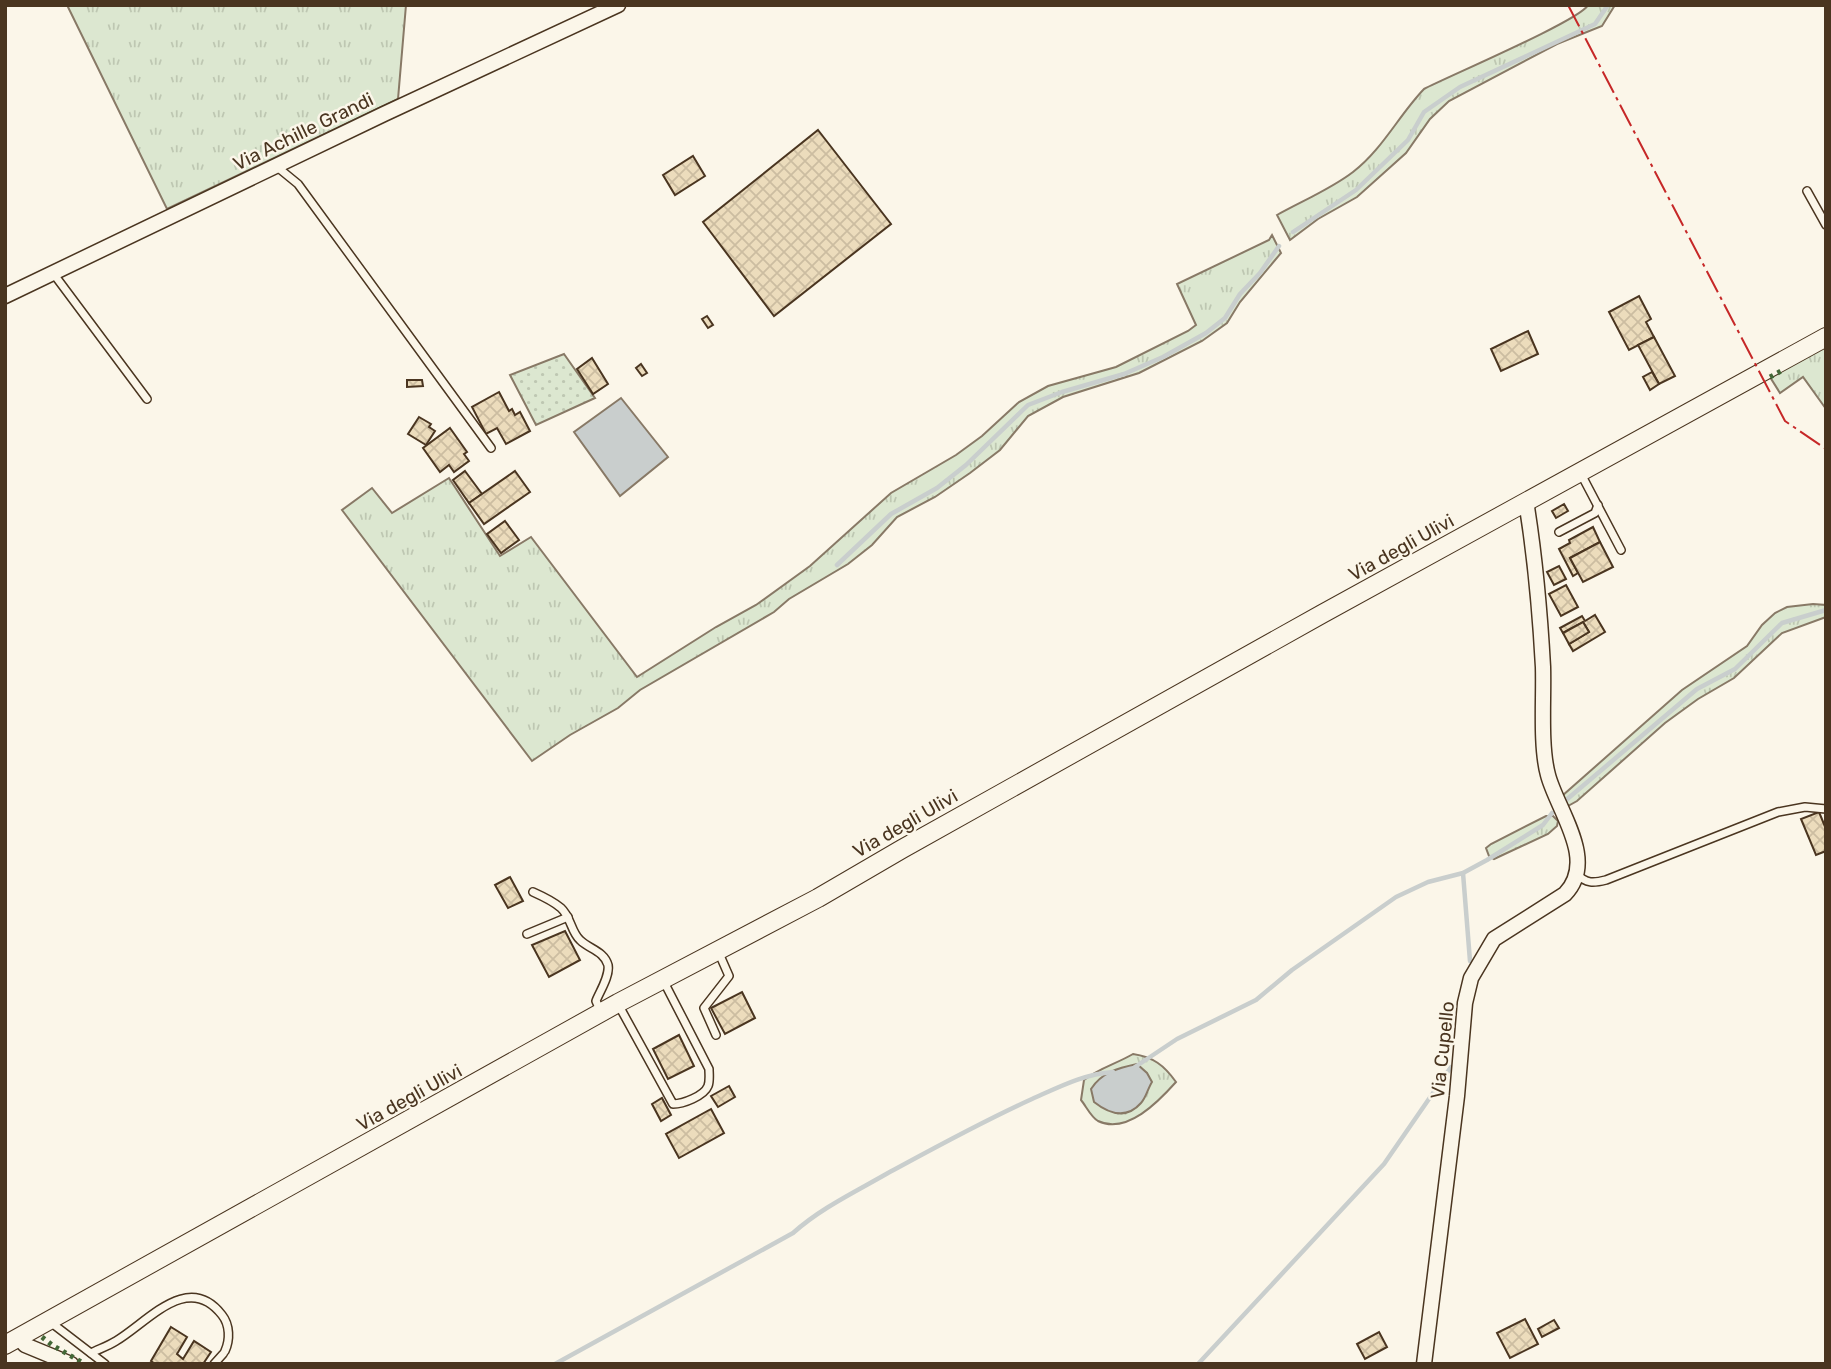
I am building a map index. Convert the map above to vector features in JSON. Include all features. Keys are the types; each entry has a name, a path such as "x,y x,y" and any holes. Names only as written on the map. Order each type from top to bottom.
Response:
{"street":[{"name":"Via Achille Grandi","path":"5,296 618,5"},
{"name":"Via degli Ulivi","path":"12,1341 601,1012 818,898 1526,501 1826,337"},
{"path":"1526,501 1542,656 1545,758 1554,792 1574,837 1577,874"},
{"name":"Via Cupello","path":"1424,1364 1453,1136 1465,1003 1471,978 1494,939 1565,894 1573,886 1577,874"},
{"path":"12,1341 71,1364"}],"lane":[{"path":"275,166 298,184 491,448"},
{"path":"1807,191 1826,225"},
{"path":"53,273 147,399"},
{"path":"1580,472 1620,550"},
{"path":"1559,532 1595,513 1598,505"},
{"path":"1577,874 1583,881 1592,883 1606,880 1779,812 1805,807 1826,809"},
{"path":"533,892 562,909 577,938 596,949 608,965 607,976 596,1001 601,1012"},
{"path":"527,933 568,917"},
{"path":"716,1035 704,1008 729,976 717,951"},
{"path":"618,1003 673,1104 679,1104 704,1092 709,1084 709,1069 663,979"},
{"path":"91,1353 116,1341 170,1302 188,1297 199,1298 216,1308 226,1321 229,1336 224,1353 214,1364"},
{"path":"49,1321 105,1364"}],"green space":[{"path":"67,5 406,5 398,99 167,209"},
{"path":"1588,5 1615,5 1602,26 1557,44 1449,101 1430,119 1406,153 1357,197 1318,219 1290,240 1277,215 1353,172 1382,143 1424,89 1540,35"},
{"path":"1272,235 1281,253 1240,302 1227,323 1202,341 1139,373 1063,397 1028,416 1000,450 935,497 897,517 872,545 848,564 789,599 774,612 640,690 618,708 570,735 532,761 342,510 372,488 392,513 449,478 500,556 531,537 637,677 756,605 810,566 891,493 956,455 982,436 1019,402 1048,386 1116,367 1188,331 1196,325 1177,284 1269,240"},
{"path":"1826,346 1826,409 1803,377 1780,393 1770,377"},
{"path":"564,354 595,398 536,425 510,375"},
{"path":"1826,605 1826,617 1782,633 1734,678 1665,723 1568,806 1562,796 1682,690 1747,646 1762,625 1775,613 1787,607"},
{"path":"1546,816 1553,816 1558,821 1557,826 1548,834 1494,859 1489,856 1486,848 1491,844"},
{"path":"1133,1054 1158,1063 1176,1082 1161,1098 1131,1120 1109,1124 1098,1121 1081,1100 1084,1080"}],"shaded area":[{"path":"621,398 668,457 620,496 574,432"},
{"path":"1137,1064 1152,1082 1143,1101 1129,1112 1123,1113 1111,1112 1094,1102 1091,1089 1100,1078 1117,1069"}],"building":[{"path":"818,130 891,224 774,316 703,222"},
{"path":"693,156 705,176 675,195 663,175"},
{"path":"1639,296 1651,319 1646,322 1654,337 1629,350 1609,312"},
{"path":"707,316 713,325 708,328 702,319"},
{"path":"1528,331 1538,354 1501,371 1491,349"},
{"path":"1654,337 1675,376 1659,384 1638,345"},
{"path":"592,358 608,384 593,394 577,369"},
{"path":"641,364 647,373 642,376 636,368"},
{"path":"1652,372 1659,384 1650,390 1643,377"},
{"path":"407,380 422,380 423,386 407,387"},
{"path":"499,392 509,411 512,409 515,415 520,412 530,431 506,444 497,428 486,434 472,407"},
{"path":"419,417 431,424 429,427 435,431 426,445 408,434"},
{"path":"450,428 467,452 464,454 469,461 454,472 449,465 440,472 423,448"},
{"path":"465,471 482,494 469,503 453,480"},
{"path":"515,471 530,492 484,524 469,503"},
{"path":"1564,504 1568,511 1556,518 1552,511"},
{"path":"505,521 519,540 501,553 487,534"},
{"path":"1593,527 1600,542 1570,558 1578,573 1573,576 1559,549 1570,543 1569,540"},
{"path":"1600,542 1613,567 1583,582 1570,558"},
{"path":"1559,566 1566,579 1554,585 1547,572"},
{"path":"1566,585 1578,607 1561,616 1549,594"},
{"path":"1595,615 1605,632 1573,651 1569,644 1589,632 1583,622 1563,633 1560,628 1582,616 1585,621"},
{"path":"1583,622 1589,632 1569,644 1563,633"},
{"path":"1819,812 1826,829 1826,851 1816,855 1801,819"},
{"path":"510,877 523,901 508,908 495,885"},
{"path":"565,931 580,960 549,977 532,945"},
{"path":"742,992 755,1018 725,1034 711,1008"},
{"path":"679,1035 694,1066 668,1079 653,1049"},
{"path":"729,1086 735,1097 718,1107 711,1096"},
{"path":"662,1098 671,1115 661,1121 652,1104"},
{"path":"711,1109 724,1133 679,1158 666,1134"},
{"path":"1525,1319 1538,1344 1510,1358 1497,1333"},
{"path":"1554,1320 1559,1328 1542,1337 1538,1329"},
{"path":"171,1327 187,1337 177,1354 183,1359 194,1341 211,1352 203,1364 155,1364 151,1361"},
{"path":"1379,1332 1387,1347 1365,1359 1357,1344"}],"waterway":[{"path":"1293,232 1356,190 1408,140 1424,112 1460,87 1595,24 1608,5"},
{"path":"837,565 891,514 937,488 966,465 1028,405 1124,374 1163,357 1206,333 1225,318 1240,294 1260,273 1279,246"},
{"path":"1565,801 1697,689 1735,669 1782,623 1826,610"},
{"path":"1135,1067 1177,1039 1256,1000 1292,970 1396,897 1428,882 1463,873 1543,825 1552,813"},
{"path":"1463,873 1470,961"},
{"path":"1198,1364 1384,1164 1451,1067"},
{"path":"555,1364 793,1233 839,1201 960,1134 1062,1086 1092,1075 1113,1072"}],"hedge":[{"path":"1770,377 1783,370"},
{"path":"42,1337 85,1364"}],"power":[{"path":"1568,5 1785,421 1826,449"}]}
